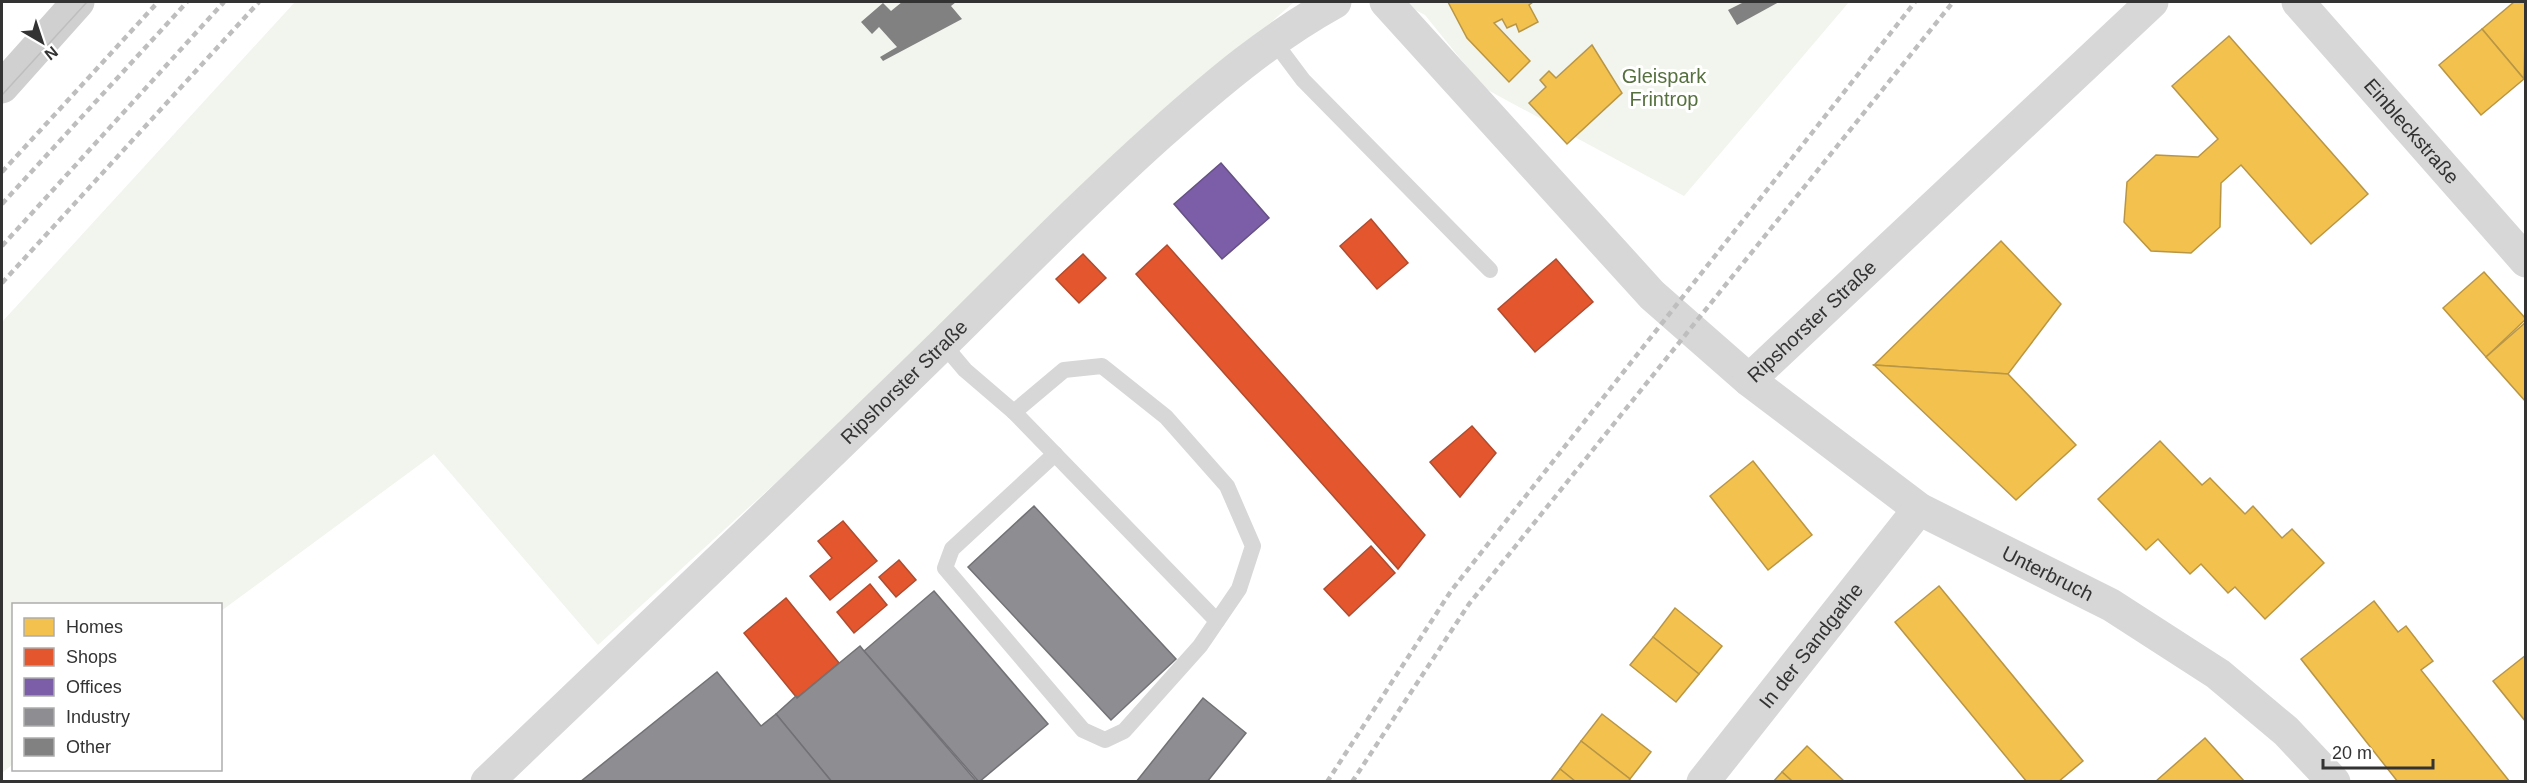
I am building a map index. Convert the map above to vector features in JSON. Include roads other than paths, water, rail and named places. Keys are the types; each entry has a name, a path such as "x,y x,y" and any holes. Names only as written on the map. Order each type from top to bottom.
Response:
{"main road":[{"path":"2,87 78,2"}],"street":[{"name":"Ripshorster Straße","path":"496,778 1115,174 1213,86 1302,20 1335,2"},
{"name":"Ripshorster Straße","path":"1386,2 1652,295 1749,380 2152,2"},
{"name":"Einbleckstraße","path":"2298,2 2526,261"},
{"name":"Unterbruch","path":"1749,380 1919,509 2111,605 2218,674 2264,710 2308,751 2334,782"},
{"name":"In der Sandgathe","path":"1703,782 1919,509"}],"lane":[{"path":"1273,40 1303,80 1490,270"},
{"path":"943,344 965,370 1014,412 1217,621"},
{"path":"1014,412 1064,370 1102,366 1166,417 1227,486 1253,546 1239,589 1200,646 1124,730 1105,740 1083,730 945,568 952,549 1055,454"}],"tram line":[{"path":"2,95 87,2"}],"railway":[{"path":"2,172 158,2"},
{"path":"2,204 187,2"},
{"path":"2,246 224,2"},
{"path":"2,283 259,2"},
{"path":"1327,782 1451,591 1915,2"},
{"path":"1352,782 1469,604 1953,2"}],"park label":[{"name":"Gleispark Frintrop","path":"1664,88"}]}
